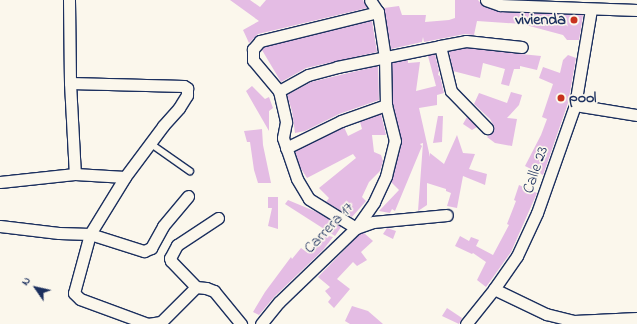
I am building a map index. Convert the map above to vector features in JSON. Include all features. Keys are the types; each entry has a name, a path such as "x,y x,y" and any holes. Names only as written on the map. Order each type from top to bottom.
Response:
{"street":[{"path":"69,0 70,83 75,174"},
{"name":"Carrera 17","path":"261,324 279,302 356,228 374,202 386,176 395,141 386,105 385,58 378,12 370,0"},
{"path":"486,0 500,5 637,10"},
{"name":"Calle 23","path":"466,324 494,289 517,256 529,233 575,105 591,9"},
{"path":"378,12 260,41 253,49 253,60 279,91 286,122 283,138 296,179 309,199 356,228 373,222 447,215"},
{"path":"279,91 308,75 337,67 466,41 522,47"},
{"path":"440,46 451,91 487,128"},
{"path":"70,83 184,86 187,88 187,95 179,108 163,126 124,177 90,234 74,293 80,299 148,324 161,322 196,287"},
{"path":"286,148 341,121 386,105"},
{"path":"575,105 637,114"},
{"path":"0,182 75,174 124,177"},
{"path":"0,226 59,233 90,234 144,251 151,248 162,226 188,196"},
{"path":"218,218 177,245 170,258 173,264 196,287 214,291 241,324"},
{"path":"494,289 547,319 574,321 637,318"}],"lane":[{"path":"150,143 190,170"}],"building":[{"path":"230,0 250,0 260,7 266,0 363,0 367,8 258,34 249,43 243,30 259,21"},
{"path":"455,0 478,0 483,6 500,12 583,15 579,40 567,40 563,35 522,24 477,21 474,35 465,34 424,42 423,37 422,42 391,49 384,8 399,6 402,15 426,15 425,22 449,20 455,18"},
{"path":"372,21 377,52 306,68 281,82 262,50 264,47"},
{"path":"466,48 541,56 537,70 520,66 520,69 514,69 509,86 501,84 505,69 483,63 480,78 453,71 449,51"},
{"path":"435,54 439,71 438,75 440,76 444,93 437,95 437,105 419,108 430,157 430,153 444,164 457,135 463,153 475,154 469,169 487,174 485,185 463,176 457,208 447,206 451,193 446,191 446,189 427,183 427,205 418,211 423,143 420,144 422,146 395,211 392,209 390,213 379,211 399,190 391,182 402,142 393,104 392,63 408,60 408,63 420,62 416,91 436,86 428,56"},
{"path":"568,55 576,58 568,103 543,175 525,166 541,135 547,119 542,117 553,84 539,78 543,67 560,73 563,60"},
{"path":"378,66 379,100 339,114 305,131 295,133 292,111 287,95 311,82"},
{"path":"252,86 265,99 269,97 273,108 269,111 269,131 246,91"},
{"path":"511,92 522,95 519,105 507,118 517,119 512,146 495,143 487,137 494,130 494,126 490,119 474,104 479,93 507,103"},
{"path":"381,114 386,135 372,135 374,152 381,155 383,161 380,171 369,182 362,197 366,201 352,217 326,202 329,198 319,188 356,158 353,154 307,178 300,167 295,151 344,127 348,136 362,129 360,122"},
{"path":"438,116 443,116 442,142 433,143"},
{"path":"467,117 477,127 472,130 463,124"},
{"path":"262,129 263,145 271,183 258,183 254,170 250,142 247,142 244,131"},
{"path":"519,185 537,193 511,252 486,287 477,280 486,262 473,253 472,254 455,246 460,236 469,241 471,237 479,240 476,246 493,255 509,225 507,224 516,201 514,200"},
{"path":"268,197 278,197 278,229 268,226 272,208 268,208"},
{"path":"288,200 319,213 341,227 335,236 285,204"},
{"path":"387,228 396,231 393,239 383,234"},
{"path":"364,233 373,241 361,252 367,260 357,266 353,262 337,279 350,289 334,308 328,302 331,298 325,291 330,287 318,277 360,234"},
{"path":"321,234 333,237 323,250 274,297 259,315 253,312 265,292 291,257 292,259 301,248 308,253"},
{"path":"352,306 368,311 383,324 350,324 345,321"},
{"path":"447,308 462,318 459,324 442,316"}],"place":[{"name":"vivienda","path":"574,20"},
{"name":"pool","path":"561,98"}]}
